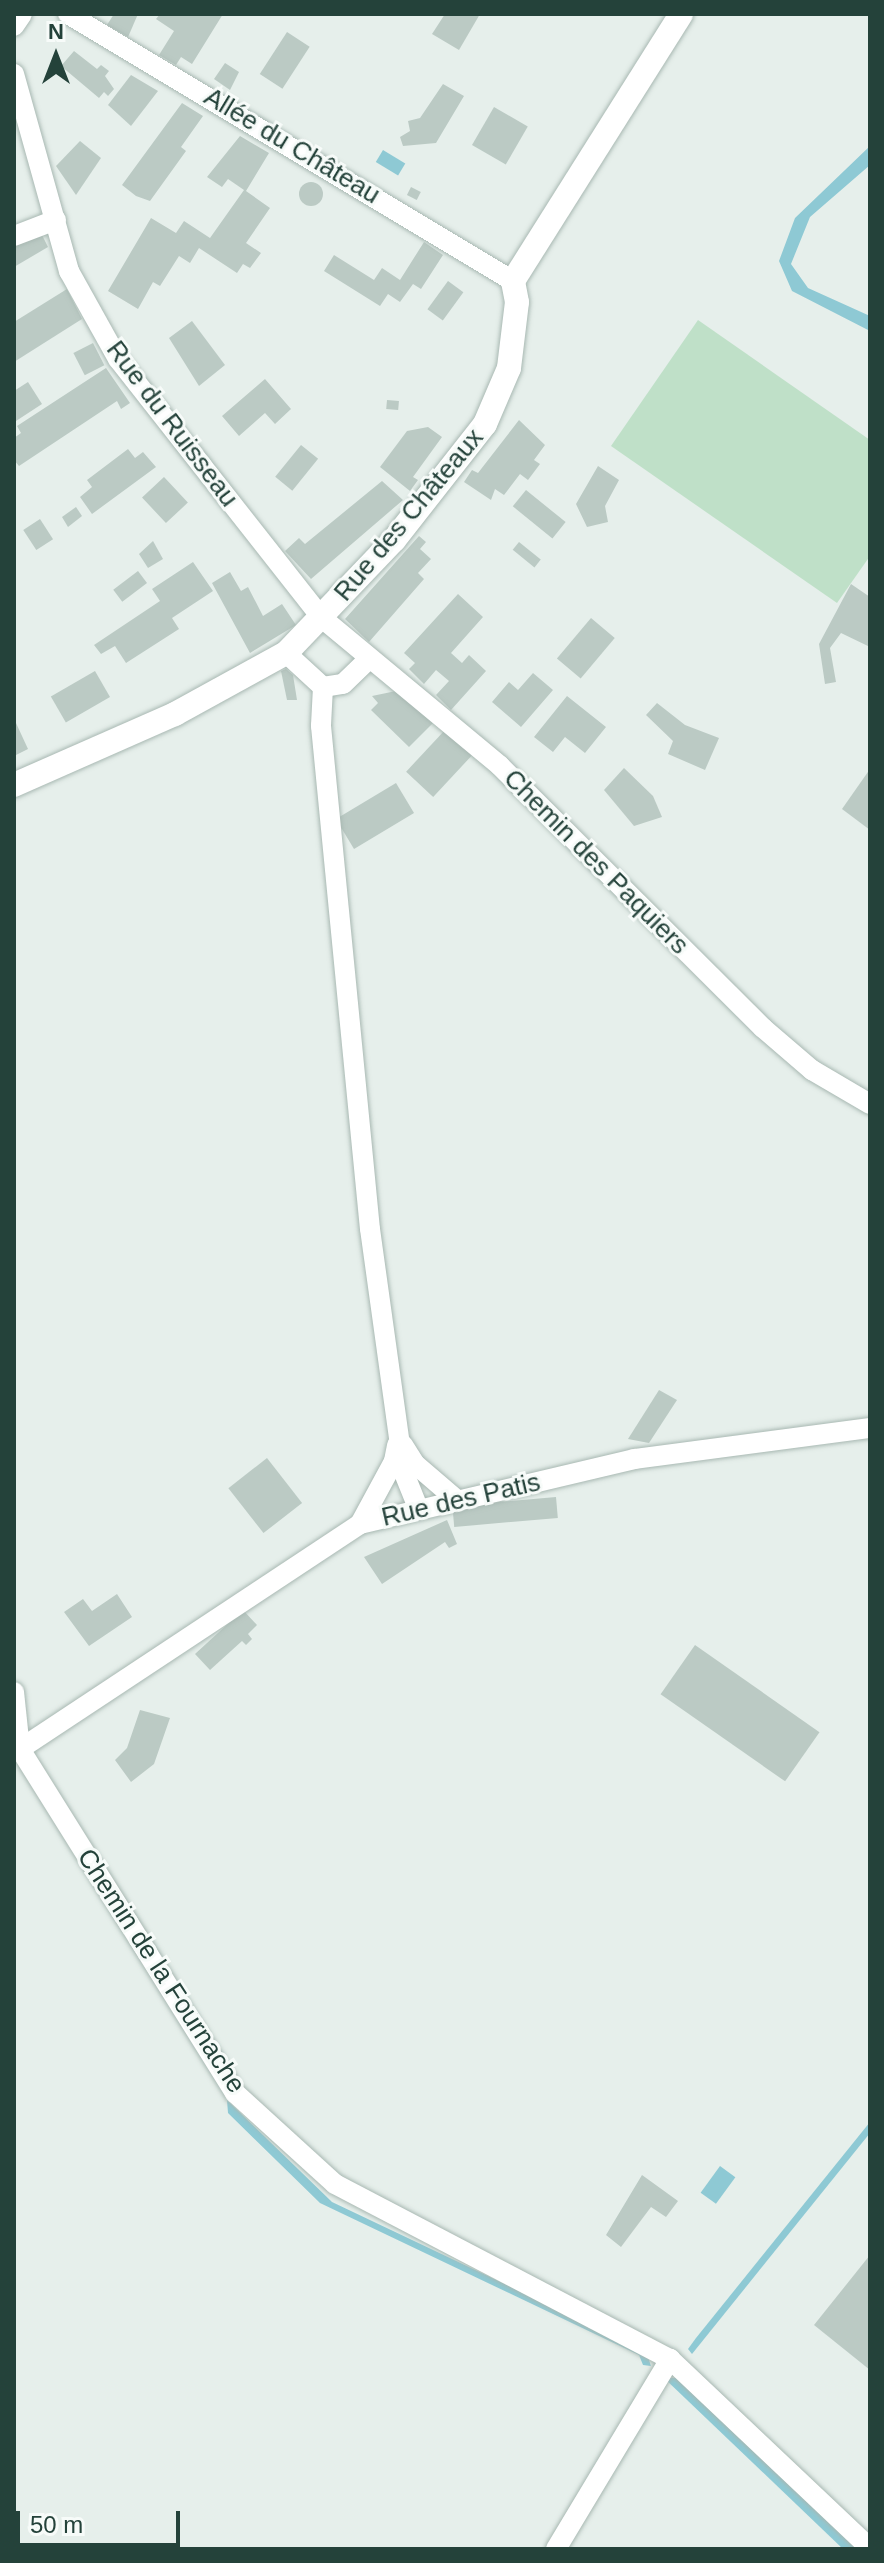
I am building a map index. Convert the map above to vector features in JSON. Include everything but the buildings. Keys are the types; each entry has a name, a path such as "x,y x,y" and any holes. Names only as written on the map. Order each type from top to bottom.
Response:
{"street":[{"path":"14,26 22,14"},
{"name":"Allée du Château","path":"68,14 513,281"},
{"path":"513,281 681,14"},
{"name":"Rue du Ruisseau","path":"14,74 69,271 118,359 322,618"},
{"path":"14,236 56,220"},
{"name":"Rue des Châteaux","path":"14,785 175,714 286,653 322,618 394,540 485,424 509,368 517,302 513,281"},
{"name":"Chemin des Paquiers","path":"322,618 500,766 763,1028 812,1070 870,1104"},
{"path":"286,653 323,687"},
{"path":"323,687 343,684 370,658"},
{"path":"323,687 321,726 367,1198 399,1438 417,1506"},
{"name":"Rue des Patis","path":"20,1749 360,1524 417,1506 458,1501 634,1459 870,1428"},
{"path":"399,1438 415,1464 458,1501"},
{"path":"360,1524 394,1461 399,1438"},
{"name":"Chemin de la Fournache","path":"14,1692 20,1749 235,2093 335,2184 670,2359 870,2548"},
{"path":"556,2549 670,2359"}],"green space":[{"path":"698,320 870,440 870,556 837,603 611,446"}],"water":[{"path":"870,146 870,165 810,217 791,264 808,288 870,316 870,331 792,291 779,261 795,218"},
{"path":"383,150 405,163 398,175 376,162"},
{"path":"227,2100 332,2202 646,2351 651,2366 643,2365 639,2355 320,2203 228,2113"},
{"path":"870,2122 870,2133 692,2354 688,2349 696,2338"},
{"path":"720,2166 735,2177 716,2204 701,2193"},
{"path":"664,2378 680,2378 861,2549 843,2549"}]}
